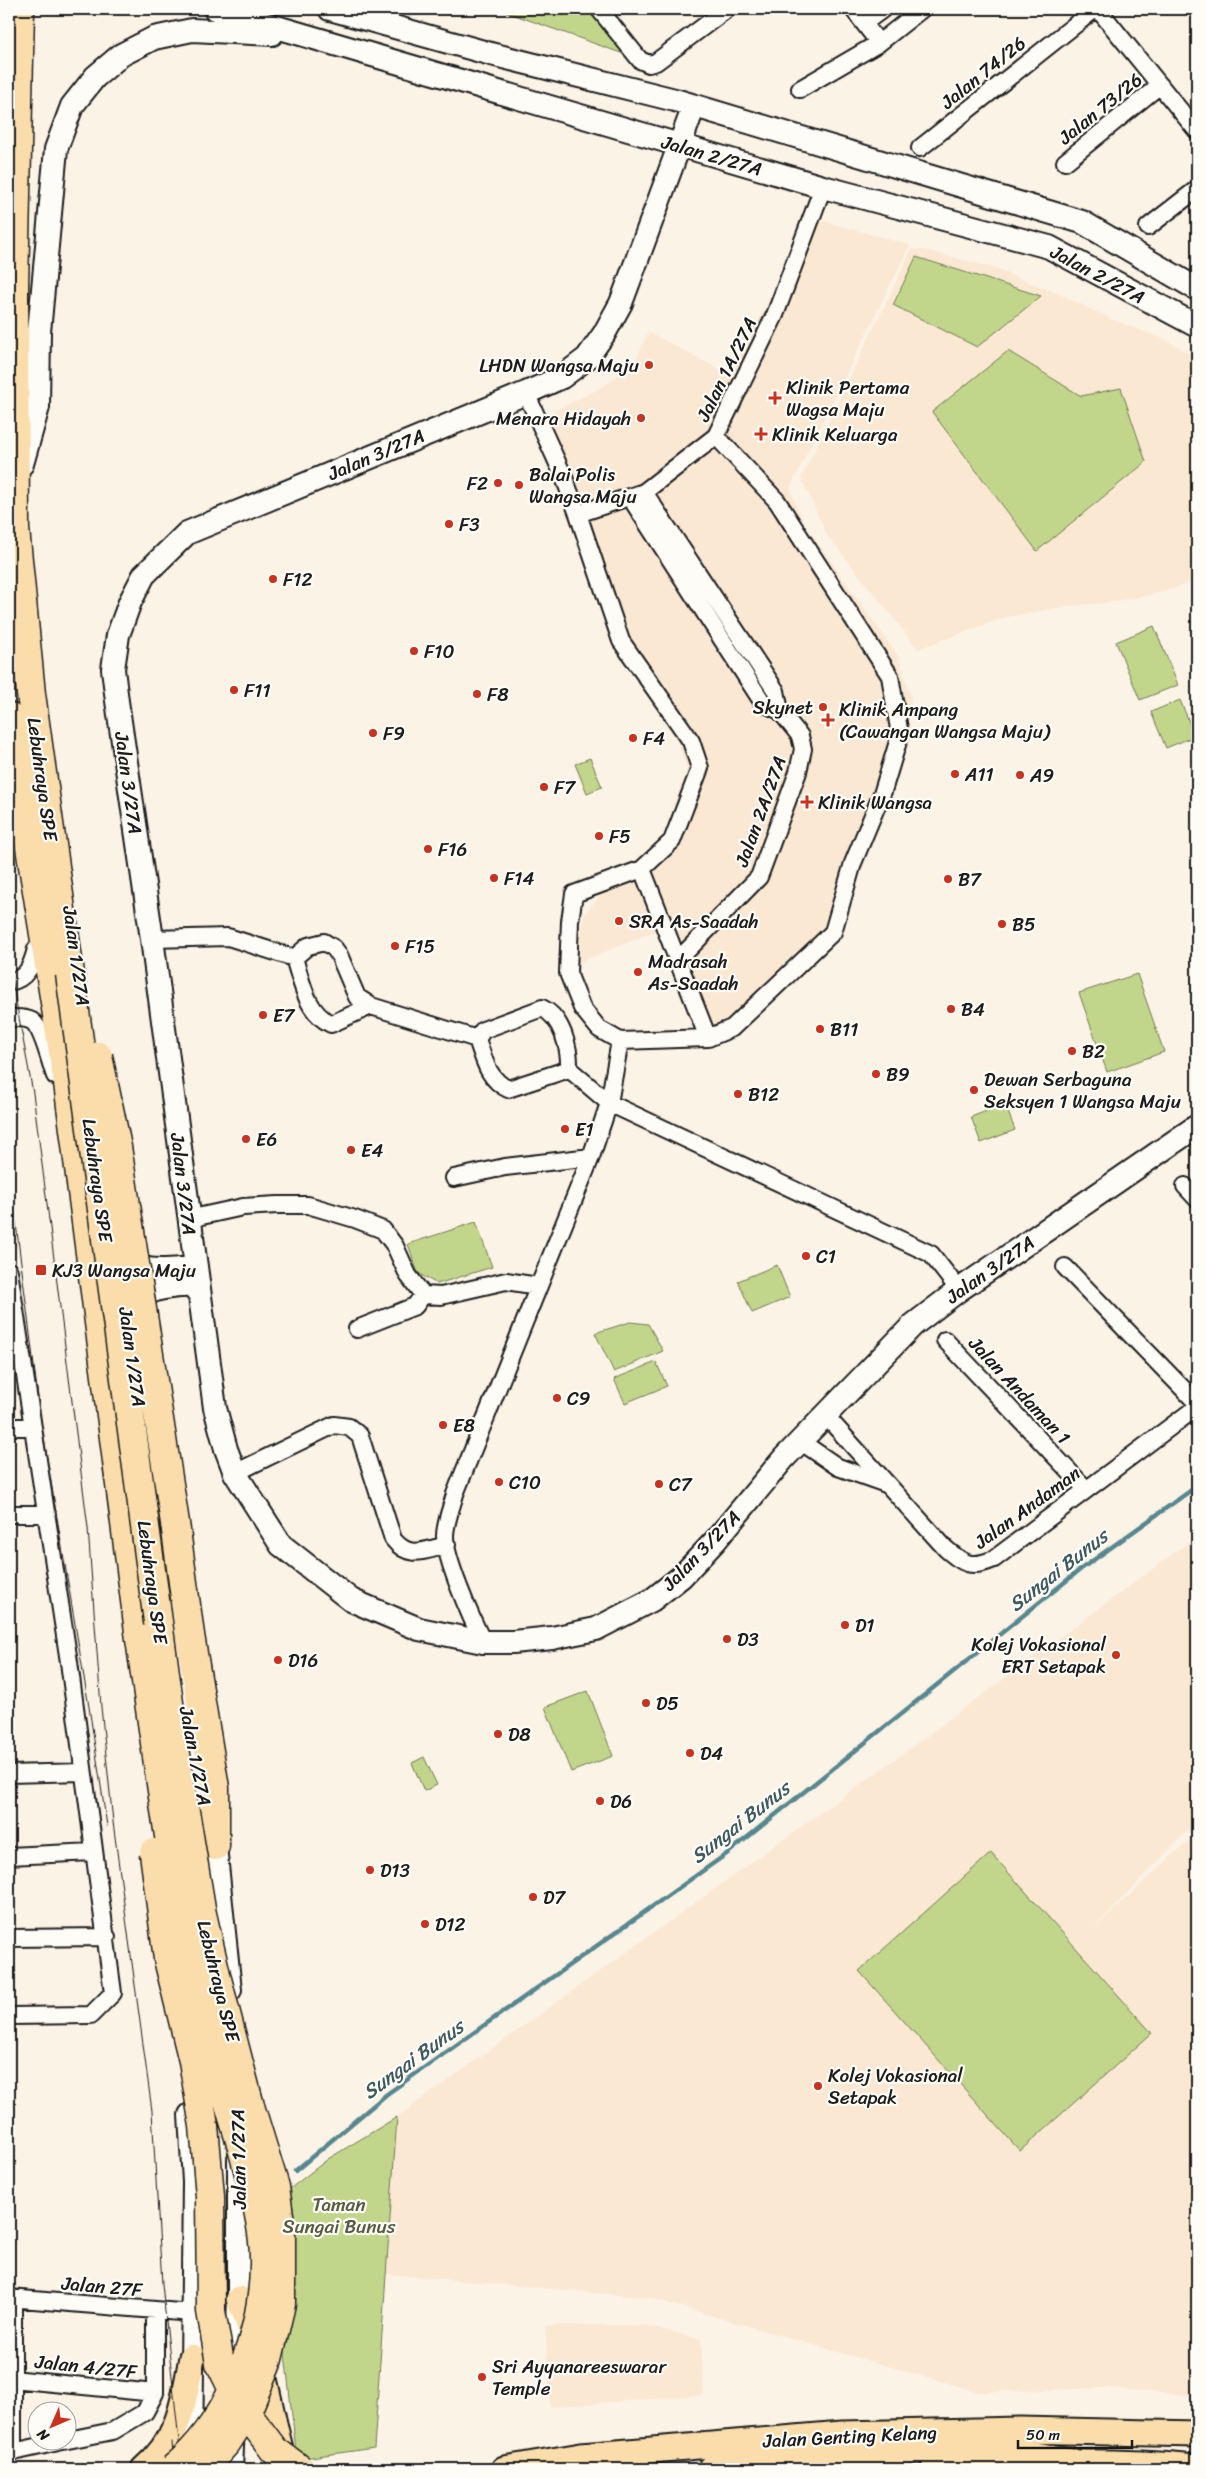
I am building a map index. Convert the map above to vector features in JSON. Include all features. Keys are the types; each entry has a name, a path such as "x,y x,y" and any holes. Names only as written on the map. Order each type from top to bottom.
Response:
{"highway":[{"name":"Lebuhraya SPE","path":"20,9 14,289 14,529 31,694 175,1750 197,1885 216,1979 250,2106 275,2187 281,2229 281,2304 267,2363 248,2409 227,2442 203,2469"},
{"name":"Lebuhraya SPE","path":"9,717 68,1083 167,1836 193,1974 255,2193 264,2263 258,2317 245,2366 226,2406 208,2433 187,2457 173,2469"},
{"path":"70,974 96,1049 118,1147 175,1523 190,1635 215,1788 215,1846"},
{"path":"140,1639 145,1766 163,1925 168,1959 193,2060 204,2126 210,2196 211,2311 214,2334 220,2363 241,2406 274,2450 300,2469"},
{"path":"713,2469 778,2460 896,2450 956,2449 1003,2452 1070,2462"}],"main road":[{"name":"Jalan 1/27A","path":"24,9 22,464 24,567 129,1329 154,1531 200,1780 215,1846 232,2018 239,2142 239,2299 231,2469"},
{"name":"Jalan 2/27A","path":"215,9 823,187 1049,247 1197,326"},
{"name":"Jalan 2/27A","path":"330,9 617,87 692,111 1082,222 1197,289"},
{"path":"22,464 38,407 39,332 56,149 72,106 95,77 121,55 154,38 192,30 303,35"},
{"name":"Jalan 3/27A","path":"692,111 621,303 604,334 587,358 562,377 526,393 187,533 144,574 130,602 118,635 113,669 152,939 188,1219 215,1408 235,1473 281,1545 351,1600 419,1629 483,1642 513,1642 552,1638 596,1629 652,1600 681,1577 800,1441 913,1325 959,1290 1197,1126"},
{"name":"Jalan 1/27A","path":"9,764 54,1076 96,1390 157,1803 188,2064 193,2172 191,2469"},
{"path":"117,1245 132,1264 141,1269 196,1276"},
{"path":"129,1329 134,1308 148,1293 196,1276"},
{"path":"239,2299 253,2333 266,2377 276,2432 285,2466 289,2469"},
{"path":"144,2469 168,2445 179,2418 192,2357"},
{"name":"Jalan Genting Kelang","path":"504,2469 581,2456 852,2434 1020,2430 1197,2434"},
{"path":"192,2437 202,2452 211,2455 223,2451 233,2434"},
{"path":"648,2469 658,2457 675,2447"},
{"name":"Jalan Genting Kelang","path":"935,2469 1070,2462 1148,2463 1197,2468"}],"street":[{"path":"599,9 640,60 649,64 656,62 723,10"},
{"path":"853,9 879,43"},
{"path":"864,23 884,9"},
{"path":"800,89 879,43 922,9"},
{"path":"1096,9 1197,131"},
{"name":"Jalan 74/26","path":"920,148 1096,9"},
{"name":"Jalan 73/26","path":"1065,162 1160,85"},
{"name":"Jalan 1A/27A","path":"578,514 637,495 716,436 775,315 823,187"},
{"path":"1148,227 1197,189"},
{"path":"526,393 564,475 621,641 691,742 700,768 672,841 642,869 574,894 570,921 568,973 582,1008 599,1029 620,1041 708,1038 732,1028 833,932 853,863 883,791 900,735 890,676 777,502 716,436"},
{"name":"Jalan 2A/27A","path":"637,495 763,702 780,711 800,736 803,749 798,772 759,878 677,961"},
{"path":"642,869 708,1038"},
{"path":"152,939 228,937 294,958"},
{"path":"294,958 308,946 324,942 334,948 357,997 371,1006 476,1039"},
{"path":"9,982 18,980 28,971 36,949"},
{"path":"294,958 310,1005 319,1018 330,1024 371,1006"},
{"path":"476,1039 483,1030 542,1008 550,1012 559,1025 570,1056 568,1069"},
{"path":"9,1018 31,1020 38,1027 54,1076"},
{"path":"476,1039 488,1070 498,1084 508,1089 568,1069"},
{"path":"483,1642 472,1618 445,1536 455,1494 591,1158 609,1104 620,1041"},
{"path":"568,1069 609,1104 931,1254 959,1290"},
{"path":"454,1178 505,1167 591,1158"},
{"path":"1185,1186 1197,1199"},
{"path":"188,1219 243,1207 308,1206 355,1218 383,1230 395,1246 408,1275 424,1295 441,1296 506,1281 538,1286"},
{"path":"1065,1267 1197,1405"},
{"path":"9,1271 15,1351 33,1427 47,1514 93,1852 107,1937 113,1993 91,2015 9,2016"},
{"path":"357,1329 415,1306 424,1295"},
{"name":"Jalan Andaman 1","path":"945,1340 1086,1489"},
{"name":"Jalan Andaman","path":"825,1415 946,1549 962,1562 979,1566 994,1559 1197,1405"},
{"path":"235,1473 334,1425 349,1427 360,1436 393,1538 400,1548 414,1553 447,1545"},
{"path":"9,1427 33,1427"},
{"name":"Jalan Andaman","path":"800,1441 838,1467 891,1486"},
{"path":"9,1514 47,1514"},
{"path":"9,1774 83,1772"},
{"path":"9,1856 93,1852"},
{"path":"9,1938 107,1937"},
{"path":"11,2298 11,2452 28,2448"},
{"name":"Jalan 27F","path":"11,2298 192,2313"},
{"path":"78,2438 113,2430 145,2412 155,2393 155,2311"},
{"name":"Jalan 4/27F","path":"12,2379 155,2393"}],"shaded area":[{"path":"804,216 910,245 790,488 804,524 899,657 911,698 906,745 837,937 747,1028 706,1047 635,861 662,839 687,769 678,743 616,642 530,423 604,386 635,362 648,332 729,374 775,290"},
{"path":"912,249 925,250 991,267 1059,294 1116,321 1164,339 1197,357 1197,580 1164,592 1106,603 1063,607 1003,618 918,649 827,535 801,478"},
{"name":"SRA As-Saadah","path":"637,878 660,929 580,962 581,929 585,913 605,890"},
{"name":"Kolej Vokasional Setapak","path":"1197,1536 1197,1834 1186,1832 1093,1929 1189,1840 1197,1842 1197,2396 1107,2388 978,2392 650,2298 386,2274 397,2117 905,1752"},
{"path":"545,2325 644,2325 701,2339 704,2395 550,2407"}],"green space":[{"path":"498,9 594,9 632,57"},
{"path":"916,257 1041,296 977,347 893,305"},
{"path":"1008,351 1081,396 1121,388 1146,462 1037,551 932,412"},
{"path":"1154,626 1178,685 1140,700 1116,642"},
{"path":"1180,700 1195,736 1166,748 1151,712"},
{"path":"590,758 602,787 587,793 575,764"},
{"path":"1137,974 1164,1052 1107,1072 1079,993"},
{"path":"1005,1104 1015,1130 981,1143 971,1117"},
{"path":"476,1222 492,1267 437,1284 418,1273 408,1244"},
{"path":"777,1265 790,1297 752,1313 738,1281"},
{"path":"630,1322 648,1324 663,1351 614,1372 595,1333"},
{"path":"656,1362 667,1386 625,1403 614,1379"},
{"path":"588,1691 613,1756 571,1772 545,1707"},
{"path":"424,1757 437,1785 424,1791 412,1763"},
{"path":"991,1853 1152,2033 1020,2151 859,1971"},
{"name":"Taman Sungai Bunus","path":"397,2117 374,2448 297,2459 285,2354 287,2191 328,2159"}],"waterway":[{"name":"Sungai Bunus","path":"295,2171 387,2094 728,1853 1081,1569 1197,1486"}],"tram line":[{"path":"9,964 33,1093 88,1528 101,1707 113,1822 152,2111 162,2284 182,2469"},
{"path":"9,1168 42,1429 107,1826"},
{"path":"172,2442 174,2469"}],"place":[{"name":"LHDN Wangsa Maju","path":"649,365"},
{"name":"Klinik Pertama Wagsa Maju","path":"775,398"},
{"name":"Menara Hidayah","path":"641,418"},
{"name":"Klinik Keluarga","path":"761,434"},
{"name":"F2","path":"498,483"},
{"name":"Balai Polis Wangsa Maju","path":"519,485"},
{"name":"F3","path":"449,524"},
{"name":"F12","path":"273,579"},
{"name":"F10","path":"414,651"},
{"name":"F11","path":"234,690"},
{"name":"F8","path":"477,694"},
{"name":"Skynet","path":"823,707"},
{"name":"Klinik Ampang (Cawangan Wangsa Maju)","path":"828,720"},
{"name":"F9","path":"373,733"},
{"name":"F4","path":"633,738"},
{"name":"A11","path":"955,774"},
{"name":"A9","path":"1020,775"},
{"name":"F7","path":"544,787"},
{"name":"Klinik Wangsa","path":"807,802"},
{"name":"F5","path":"599,836"},
{"name":"F16","path":"428,849"},
{"name":"F14","path":"494,878"},
{"name":"B7","path":"948,879"},
{"name":"SRA As-Saadah","path":"619,921"},
{"name":"B5","path":"1002,924"},
{"name":"F15","path":"395,946"},
{"name":"Madrasah As-Saadah","path":"638,972"},
{"name":"B4","path":"951,1009"},
{"name":"E7","path":"263,1015"},
{"name":"B11","path":"820,1029"},
{"name":"B2","path":"1072,1051"},
{"name":"B9","path":"876,1074"},
{"name":"Dewan Serbaguna Seksyen 1 Wangsa Maju","path":"974,1090"},
{"name":"B12","path":"738,1094"},
{"name":"E1","path":"565,1129"},
{"name":"E6","path":"246,1139"},
{"name":"E4","path":"351,1150"},
{"name":"C1","path":"806,1256"},
{"name":"KJ3 Wangsa Maju","path":"41,1270"},
{"name":"C9","path":"557,1398"},
{"name":"E8","path":"443,1425"},
{"name":"C10","path":"499,1482"},
{"name":"C7","path":"659,1484"},
{"name":"D1","path":"845,1625"},
{"name":"D3","path":"727,1639"},
{"name":"Kolej Vokasional ERT Setapak","path":"1116,1655"},
{"name":"D16","path":"278,1660"},
{"name":"D5","path":"646,1703"},
{"name":"D8","path":"498,1734"},
{"name":"D4","path":"690,1753"},
{"name":"D6","path":"600,1801"},
{"name":"D13","path":"370,1870"},
{"name":"D7","path":"533,1897"},
{"name":"D12","path":"425,1924"},
{"name":"Kolej Vokasional Setapak","path":"818,2086"},
{"name":"Sri Ayyanareeswarar Temple","path":"482,2377"}]}
